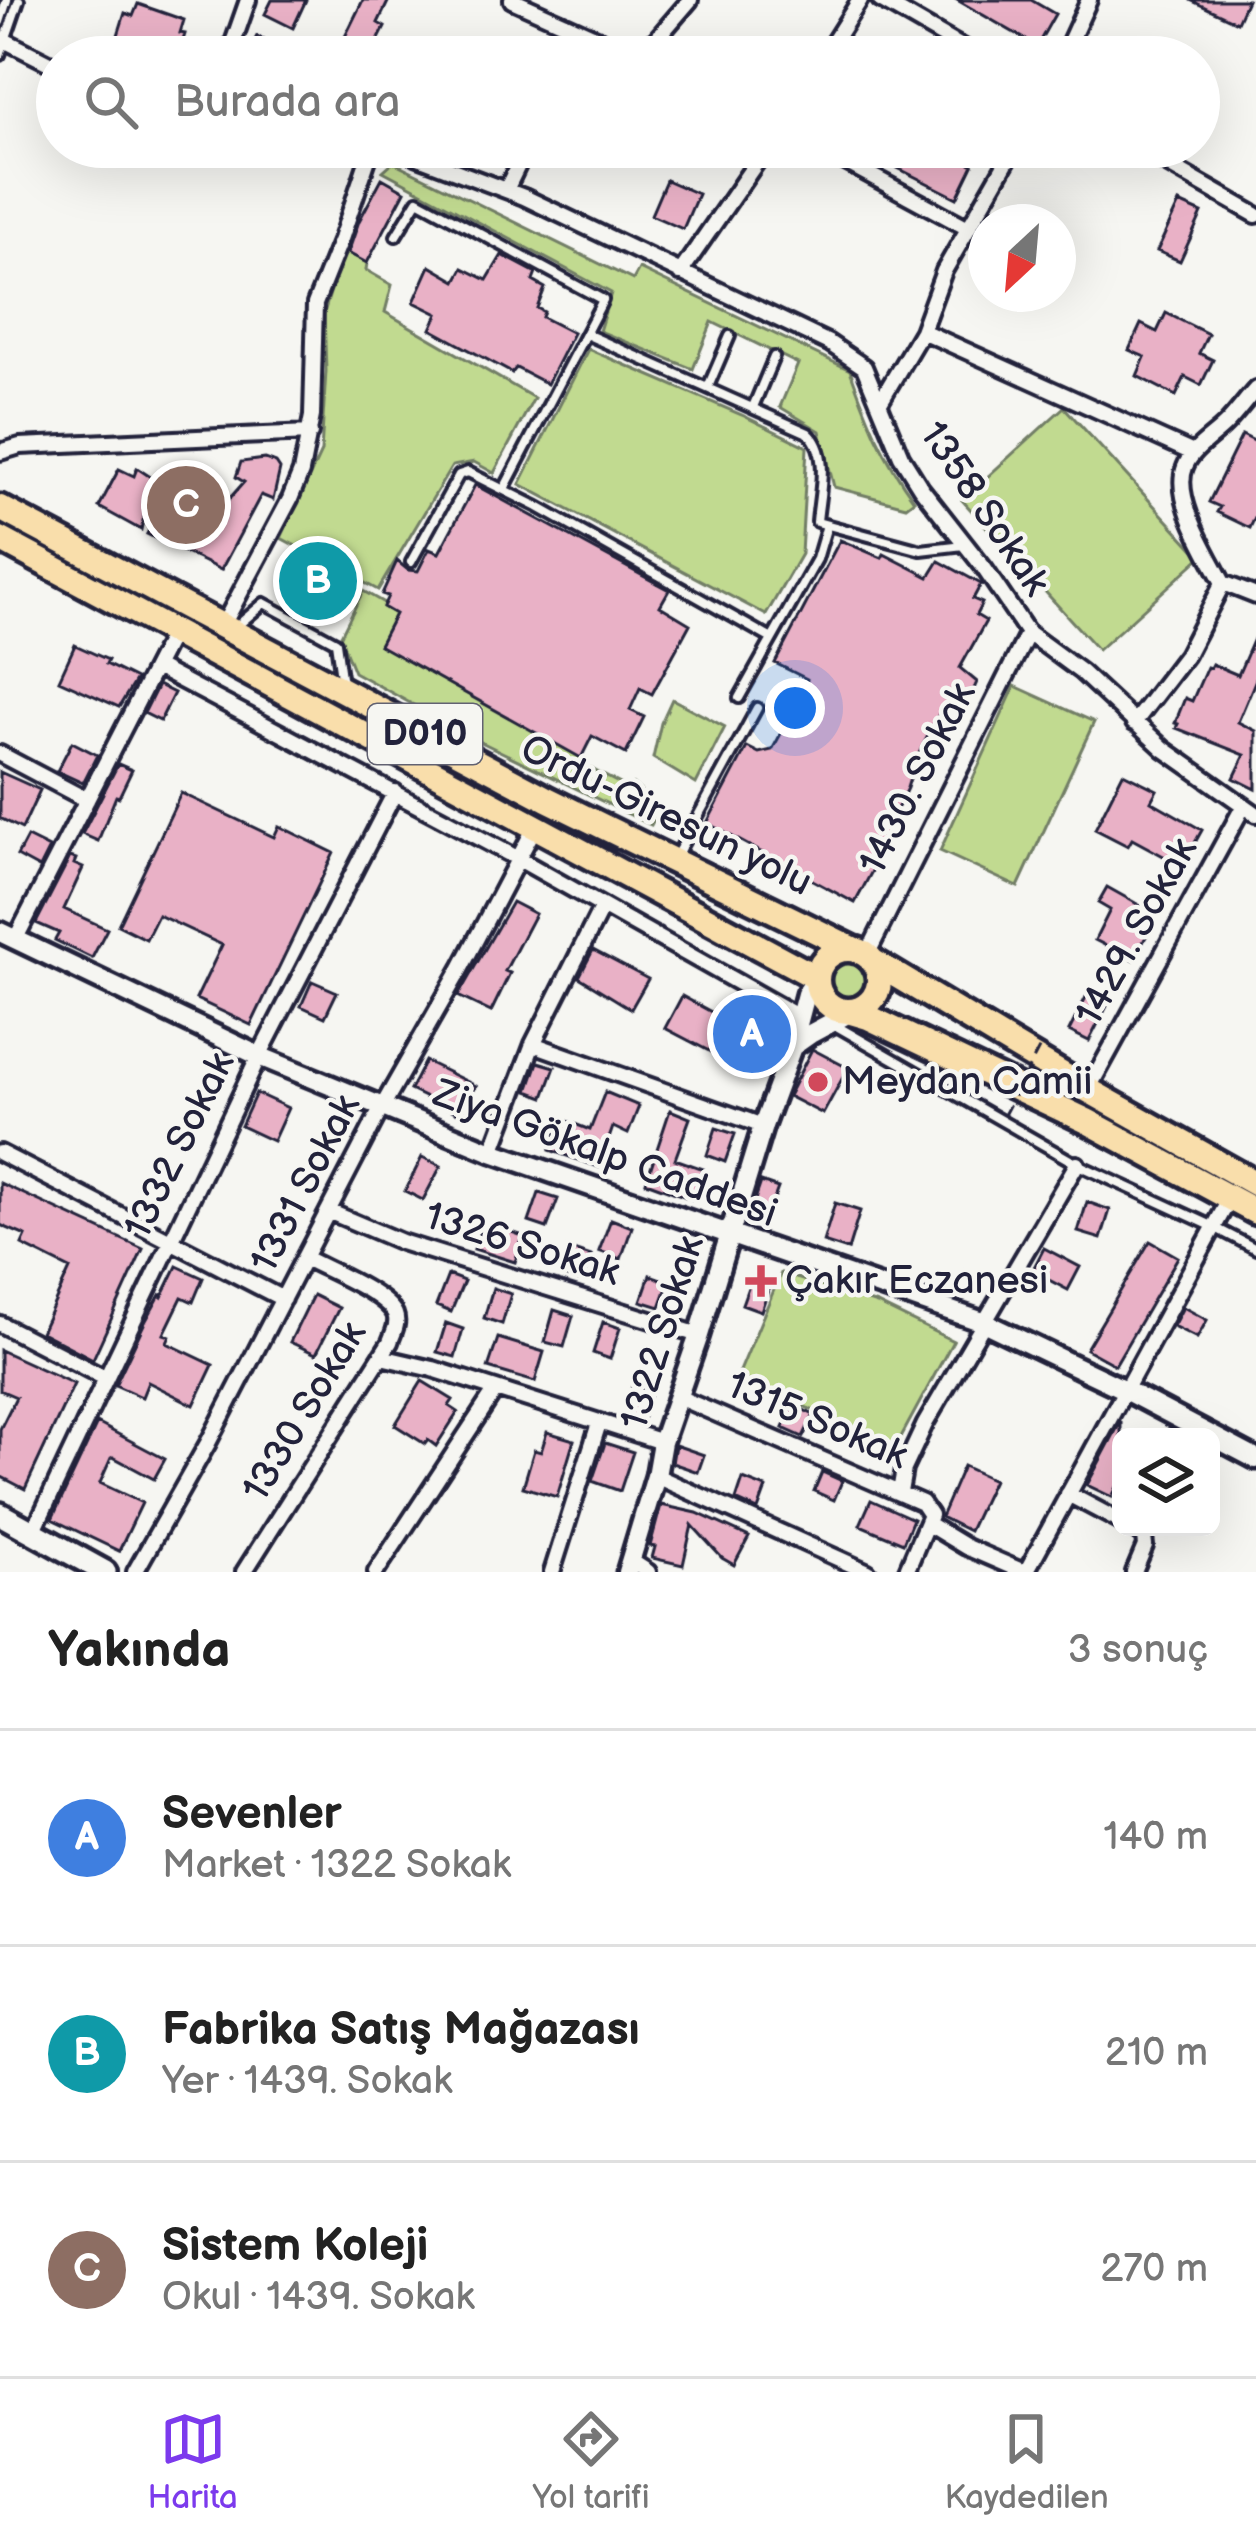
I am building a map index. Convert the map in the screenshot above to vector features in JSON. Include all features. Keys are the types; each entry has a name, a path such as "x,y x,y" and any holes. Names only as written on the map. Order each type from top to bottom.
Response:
{"highway":[{"name":"Ordu-Giresun yolu","path":"0,508 547,799 866,956"},
{"name":"Ordu-Giresun yolu","path":"0,539 817,978"},
{"path":"842,950 866,956 880,980 874,998 841,1017 820,993 817,978 829,956 842,950"},
{"name":"D010","path":"866,956 1088,1090 1256,1184"},
{"path":"841,1017 868,1017 1087,1121 1256,1212"}],"main road":[{"path":"0,1514 105,1572"}],"street":[{"path":"235,36 248,0"},
{"path":"512,0 592,36"},
{"path":"659,36 690,0"},
{"path":"837,36 860,0"},
{"path":"880,0 943,36"},
{"path":"1073,36 1089,0"},
{"path":"2,45 36,59"},
{"path":"226,629 301,472 310,433 315,304 365,168"},
{"name":"1358 Sokak","path":"448,168 506,190 680,273 864,367 920,488 1028,633 1081,672 1134,724 1250,810"},
{"path":"506,190 517,168"},
{"path":"680,273 752,168"},
{"path":"857,168 968,228 944,271 922,331 880,401"},
{"path":"982,204 1004,168"},
{"path":"1174,168 1256,214"},
{"path":"922,331 1193,453"},
{"path":"1256,389 1193,453 1183,469 1182,487 1193,524 1223,583 1256,596"},
{"path":"0,452 20,446 310,433"},
{"path":"1134,724 1186,655 1223,583"},
{"path":"8,936 87,800 174,630"},
{"name":"1430. Sokak","path":"866,956 1028,633"},
{"path":"156,667 517,858 799,1017"},
{"path":"0,754 87,800"},
{"name":"1332 Sokak","path":"33,1532 259,1056 395,792"},
{"name":"1429. Sokak","path":"1088,1090 1250,810"},
{"name":"1331 Sokak","path":"135,1572 535,827"},
{"path":"492,1152 533,1044 602,907"},
{"name":"Ziya Gökalp Caddesi","path":"8,936 259,1056 492,1152 983,1322 1256,1459"},
{"name":"1322 Sokak","path":"635,1568 662,1442 806,994 817,978"},
{"path":"792,1047 841,1017"},
{"path":"533,1044 763,1126"},
{"path":"0,1154 283,1299"},
{"path":"900,1492 904,1469 925,1424 1077,1164"},
{"path":"1025,1572 1230,1198"},
{"name":"1326 Sokak","path":"328,1211 401,1242 699,1335"},
{"name":"1330 Sokak","path":"244,1572 381,1357 396,1324 394,1312 380,1298 305,1258"},
{"path":"0,1324 105,1378"},
{"path":"381,1357 662,1442"},
{"path":"399,1572 379,1568 496,1389"},
{"name":"1315 Sokak","path":"678,1397 900,1492 966,1546 1025,1572"},
{"path":"552,1572 598,1423"},
{"path":"656,1476 868,1572"},
{"path":"1069,1494 1112,1517"},
{"path":"905,1572 928,1517"},
{"path":"1134,1572 1145,1546 1143,1536"}],"lane":[{"path":"0,22 7,0"},
{"path":"2,45 19,0"},
{"path":"396,236 418,200 603,300 505,489"},
{"path":"586,334 808,433 818,442 822,465 817,522 921,550 965,544"},
{"path":"707,387 730,336"},
{"path":"753,407 774,357"},
{"path":"411,562 457,479 464,472 472,473 772,639"},
{"path":"739,698 817,560 827,525"},
{"path":"226,629 264,603 336,642 343,691"},
{"path":"674,861 757,708"},
{"path":"841,1017 1077,1164 1256,1249"}],"path":[{"path":"1004,1115 1042,1043"}],"green space":[{"path":"405,168 633,280 639,269 850,370 877,437 914,500 906,506 834,487 820,431 780,407 798,364 712,322 693,369 599,331 611,293 383,171"},
{"path":"343,250 392,285 385,312 534,398 494,473 474,462 452,466 378,590 281,538 321,452 324,313"},
{"path":"588,349 807,447 801,554 766,615 520,484"},
{"path":"1064,407 1201,557 1098,650 962,500"},
{"path":"363,591 581,758 580,763 630,789 633,784 660,808 651,825 475,739 354,672 340,637"},
{"path":"1015,686 1094,722 1018,887 940,851"},
{"path":"672,699 725,727 696,784 653,758"},
{"path":"849,961 862,967 868,980 862,993 849,999 836,993 830,980 836,967"},
{"path":"781,1273 877,1304 953,1341 895,1448 738,1376"}],"building":[{"path":"272,0 306,0 293,28 265,14"},
{"path":"363,0 389,0 378,23 385,27 380,36 345,36"},
{"path":"957,0 1031,0 1055,14 1043,36 1020,36"},
{"path":"1190,0 1247,0 1237,22"},
{"path":"138,4 184,20 180,33 184,36 118,36 125,13 133,16"},
{"path":"898,168 972,168 957,198"},
{"path":"382,178 405,191 367,263 348,253"},
{"path":"666,180 698,194 683,229 651,215"},
{"path":"1179,203 1202,213 1180,261 1157,251"},
{"path":"502,255 536,273 533,281 545,288 537,308 544,312 542,317 573,333 547,384 516,368 512,373 431,329 438,314 414,302 430,266 456,281 463,268 487,280"},
{"path":"1166,313 1208,334 1199,353 1213,360 1201,385 1185,377 1176,396 1137,376 1145,357 1129,350 1141,324 1157,332"},
{"path":"1242,435 1256,442 1256,515 1250,528 1217,512 1220,507 1209,502"},
{"path":"265,459 280,469 273,500 261,495 221,570 147,534 181,468 229,499 244,482 236,477 241,462"},
{"path":"137,468 152,478 141,530 99,507 119,469 134,476"},
{"path":"475,485 669,590 660,606 690,624 652,694 640,688 630,710 644,717 626,754 592,736 581,758 379,645 395,614 383,607 388,596 382,594 397,561 418,571 429,549 439,553"},
{"path":"840,540 882,558 884,554 929,577 939,561 981,584 973,599 982,603 976,615 986,621 960,668 977,682 968,702 957,694 945,712 941,710 910,771 897,809 902,815 855,903 707,823 747,747 759,753 772,750 806,688 807,679 775,663"},
{"path":"302,555 348,579 334,606 289,582"},
{"path":"1256,634 1256,679 1238,722 1256,731 1256,789 1234,778 1245,755 1176,728 1175,723 1185,698 1192,701 1207,667 1212,664 1238,675"},
{"path":"75,645 136,679 119,707 59,680"},
{"path":"158,685 174,693 160,721 144,713"},
{"path":"72,742 97,755 83,783 57,771"},
{"path":"118,764 132,770 98,841 82,834"},
{"path":"0,772 40,790 22,829 0,818"},
{"path":"1123,773 1157,790 1151,801 1202,830 1182,866 1132,839 1128,846 1095,829"},
{"path":"181,793 274,837 279,826 334,853 251,1025 196,999 222,945 158,915 146,939 118,925"},
{"path":"27,837 49,848 39,868 17,856"},
{"path":"70,857 83,868 64,909 107,929 92,958 55,940 59,933 36,923"},
{"path":"1107,887 1157,915 1134,960 1095,940 1110,910 1098,903"},
{"path":"512,902 535,914 505,971 510,973 491,1012 458,996"},
{"path":"593,950 648,979 631,1009 579,977"},
{"path":"312,981 337,992 325,1017 301,1006"},
{"path":"1087,995 1107,1006 1089,1041 1069,1031"},
{"path":"682,996 764,1035 749,1068 665,1028"},
{"name":"Meydan Camii","path":"812,1049 848,1068 823,1114 788,1096"},
{"path":"425,1061 476,1086 462,1115 410,1090"},
{"path":"538,1062 555,1067 544,1097 528,1091"},
{"path":"605,1092 639,1106 628,1134 613,1127 599,1167 550,1150 562,1119 590,1130"},
{"path":"256,1093 288,1108 273,1141 241,1126"},
{"path":"670,1110 690,1118 675,1159 703,1169 692,1199 646,1182"},
{"path":"716,1128 735,1134 725,1162 707,1155"},
{"path":"422,1157 441,1166 423,1200 405,1191"},
{"path":"761,1182 778,1188 764,1226 748,1220"},
{"path":"0,1183 143,1249 93,1359 41,1332 70,1269 22,1245 26,1236 0,1225"},
{"path":"539,1193 558,1199 547,1228 529,1222"},
{"path":"1087,1202 1110,1210 1101,1239 1078,1232"},
{"path":"835,1203 860,1211 848,1250 823,1242"},
{"path":"611,1219 632,1227 621,1259 599,1251"},
{"path":"483,1222 523,1236 515,1262 474,1249"},
{"path":"1150,1241 1178,1257 1115,1365 1086,1349"},
{"path":"1044,1248 1080,1267 1068,1290 1032,1271"},
{"path":"573,1250 591,1256 582,1281 564,1276"},
{"path":"177,1266 203,1278 193,1302 182,1297 164,1334 170,1336 167,1343 213,1365 194,1405 148,1382 142,1397 115,1385"},
{"path":"448,1275 464,1281 451,1312 436,1306"},
{"path":"650,1275 669,1282 660,1307 641,1301"},
{"path":"752,1276 771,1282 761,1311 742,1304"},
{"path":"493,1288 511,1294 502,1324 484,1318"},
{"path":"313,1295 339,1308 316,1354 290,1342"},
{"path":"1183,1307 1207,1320 1197,1338 1173,1326"},
{"path":"554,1310 573,1316 564,1347 545,1342"},
{"path":"603,1322 620,1328 610,1359 593,1353"},
{"path":"446,1323 463,1329 455,1357 437,1352"},
{"path":"498,1338 544,1352 535,1382 488,1368"},
{"path":"0,1350 74,1384 25,1489 0,1476 0,1429 16,1397 0,1390"},
{"path":"422,1381 453,1400 449,1406 458,1412 436,1446 395,1425"},
{"path":"632,1386 651,1391 643,1420 624,1415"},
{"path":"793,1405 814,1415 803,1437 783,1428"},
{"path":"97,1423 165,1459 154,1479 111,1458 100,1483 142,1503 119,1551 52,1519"},
{"path":"547,1432 574,1440 557,1497 523,1487 534,1450 541,1452"},
{"path":"1112,1438 1112,1497 1087,1485"},
{"path":"605,1443 633,1452 620,1491 592,1481"},
{"path":"675,1445 704,1455 698,1472 672,1463"},
{"path":"963,1466 993,1480 969,1531 941,1517"},
{"path":"822,1472 842,1481 834,1500 814,1491"},
{"path":"743,1479 766,1488 758,1510 736,1500"},
{"path":"871,1500 913,1519 903,1543 860,1525"},
{"path":"661,1505 697,1513 749,1537 734,1565 692,1525 683,1565 652,1558 655,1547 650,1546"}],"place":[{"name":"Sistem Koleji","path":"186,505"},
{"name":"Fabrika Satış Mağazası","path":"318,581"},
{"name":"Sevenler","path":"752,1034"},
{"name":"Meydan Camii","path":"818,1082"},
{"name":"Çakır Eczanesi","path":"761,1281"}]}
